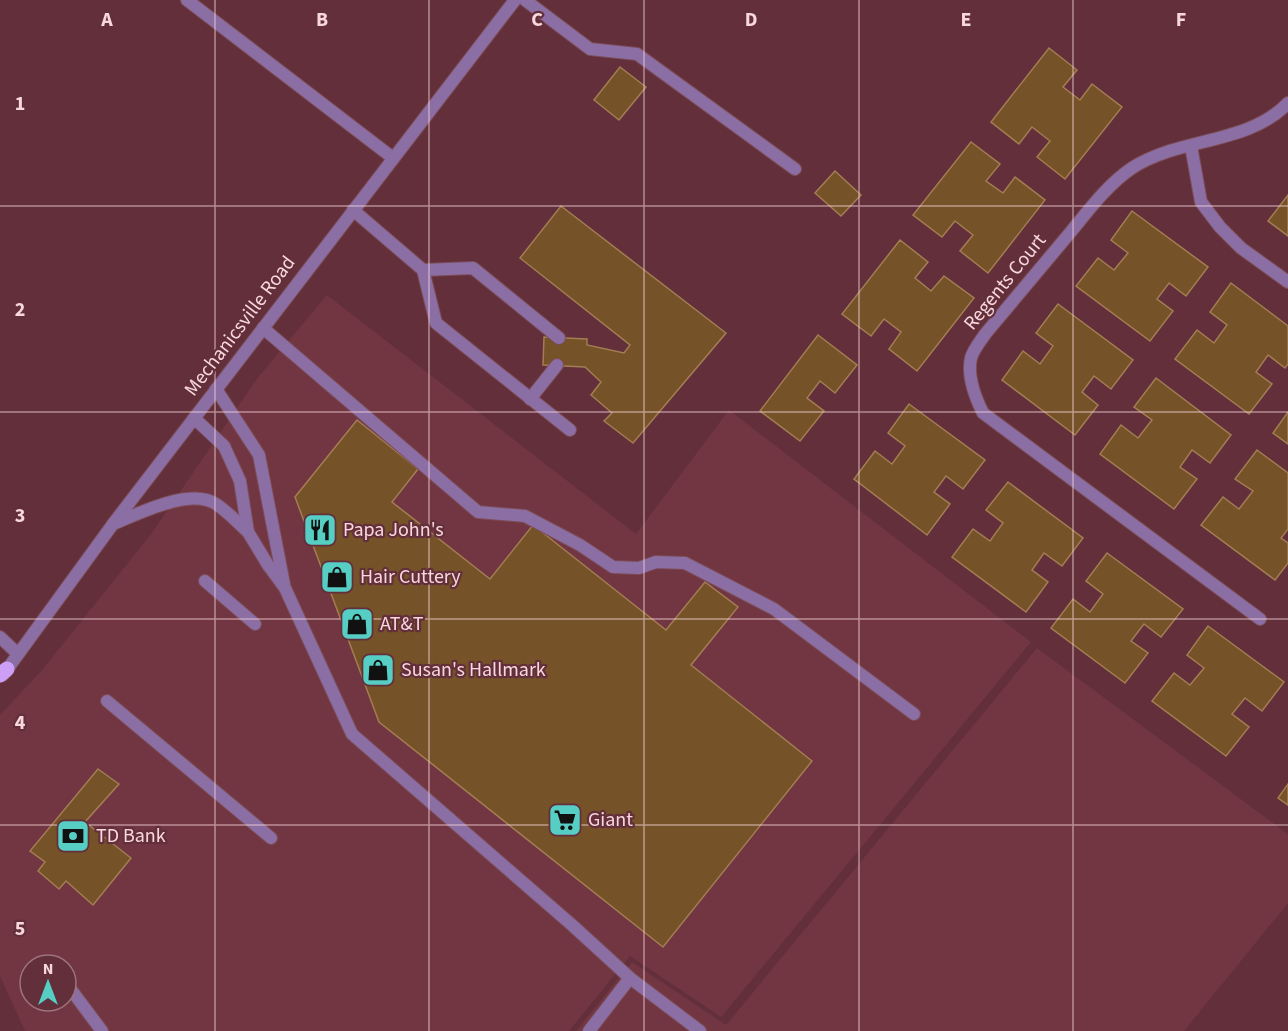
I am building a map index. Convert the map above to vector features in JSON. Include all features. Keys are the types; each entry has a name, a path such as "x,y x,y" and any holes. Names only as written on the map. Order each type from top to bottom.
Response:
{"street":[{"path":"187,0 393,158"},
{"name":"Mechanicsville Road","path":"2,672 18,654 113,524 352,210 515,0"},
{"path":"525,0 590,49 637,54 795,169"},
{"name":"Regents Court","path":"1260,619 983,413 975,396 971,375 971,357 986,333 1108,188 1133,168 1158,156 1250,128 1279,113 1288,103"},
{"path":"1191,146 1201,202 1220,227 1241,248 1288,282"},
{"path":"352,210 423,270 436,323 570,430"},
{"path":"423,270 473,268 558,338"},
{"path":"263,328 478,512 525,516 580,545 613,567 639,568 656,562 685,563 774,609 914,714"},
{"path":"530,399 557,365"},
{"path":"216,389 259,455 285,588"},
{"path":"194,418 224,446 240,481 248,532"},
{"path":"113,524 162,504 184,500 204,500 215,503 248,532 285,588 352,734 630,978 700,1031"},
{"path":"205,581 255,624"},
{"path":"0,637 18,654"},
{"path":"107,701 271,838"},
{"path":"589,1031 630,978"},
{"path":"78,999 102,1031"}],"shaded area":[{"path":"327,295 636,534 729,410 1031,642 721,1017 630,956 569,1031 25,1031 0,976 0,715 42,670 152,533 256,380"},
{"path":"1037,648 1288,834 1288,903 1184,1031 576,1031 632,962 726,1025"}],"building":[{"path":"1049,48 1077,70 1063,87 1080,100 1092,84 1122,107 1065,179 1037,157 1050,141 1032,127 1019,144 991,122"},
{"path":"620,67 646,87 619,120 594,100"},
{"path":"971,142 1000,164 986,181 1003,193 1015,177 1045,200 988,273 960,251 973,235 955,221 942,237 913,215"},
{"path":"835,171 861,195 841,216 815,193"},
{"path":"1288,195 1288,236 1268,221"},
{"path":"561,206 726,333 633,443 604,421 612,413 591,395 601,382 585,367 543,365 544,337 587,339 587,345 624,353 630,345 520,258"},
{"path":"1132,211 1208,267 1186,296 1169,283 1157,299 1173,311 1150,341 1076,286 1098,258 1114,270 1128,253 1111,240"},
{"path":"900,240 928,262 915,278 931,291 944,276 974,298 917,371 889,349 901,332 884,319 871,336 842,314"},
{"path":"1231,283 1288,326 1288,364 1285,368 1268,355 1256,372 1272,384 1249,414 1175,359 1197,330 1214,343 1227,325 1210,312"},
{"path":"1058,304 1133,360 1111,389 1094,376 1082,392 1098,405 1075,435 1002,380 1023,351 1040,364 1053,346 1036,333"},
{"path":"818,335 857,365 835,393 820,381 807,398 824,411 800,441 760,411"},
{"path":"1156,378 1231,435 1210,463 1192,450 1180,467 1197,479 1174,509 1100,454 1121,425 1138,438 1152,420 1134,407"},
{"path":"909,404 985,460 963,489 946,476 934,492 950,504 927,535 854,479 875,451 892,464 905,446 888,433"},
{"path":"1288,412 1288,444 1273,433"},
{"path":"357,420 418,469 392,502 490,579 533,525 666,630 705,582 738,607 691,665 812,761 663,947 379,722 295,497"},
{"path":"1257,450 1288,473 1288,529 1281,538 1288,543 1288,563 1275,580 1201,525 1223,497 1239,509 1253,491 1235,479"},
{"path":"1008,482 1083,538 1062,566 1044,553 1032,570 1048,582 1026,612 952,557 973,529 990,541 1003,523 986,510"},
{"path":"1107,553 1183,609 1161,637 1144,624 1131,641 1148,653 1125,683 1051,628 1073,599 1090,612 1103,594 1086,581"},
{"path":"1208,626 1284,682 1262,711 1245,698 1232,714 1249,727 1226,756 1152,701 1174,673 1190,685 1204,668 1187,655"},
{"name":"TD Bank","path":"98,769 119,784 85,822 131,858 93,905 66,881 59,889 38,871 45,862 30,851"},
{"path":"1288,784 1288,805 1278,798"}],"place":[{"name":"Papa John's","path":"320,530"},
{"name":"Hair Cuttery","path":"337,577"},
{"name":"AT&T","path":"357,624"},
{"name":"Susan's Hallmark","path":"378,670"},
{"name":"Giant","path":"565,820"},
{"name":"TD Bank","path":"73,836"}]}
